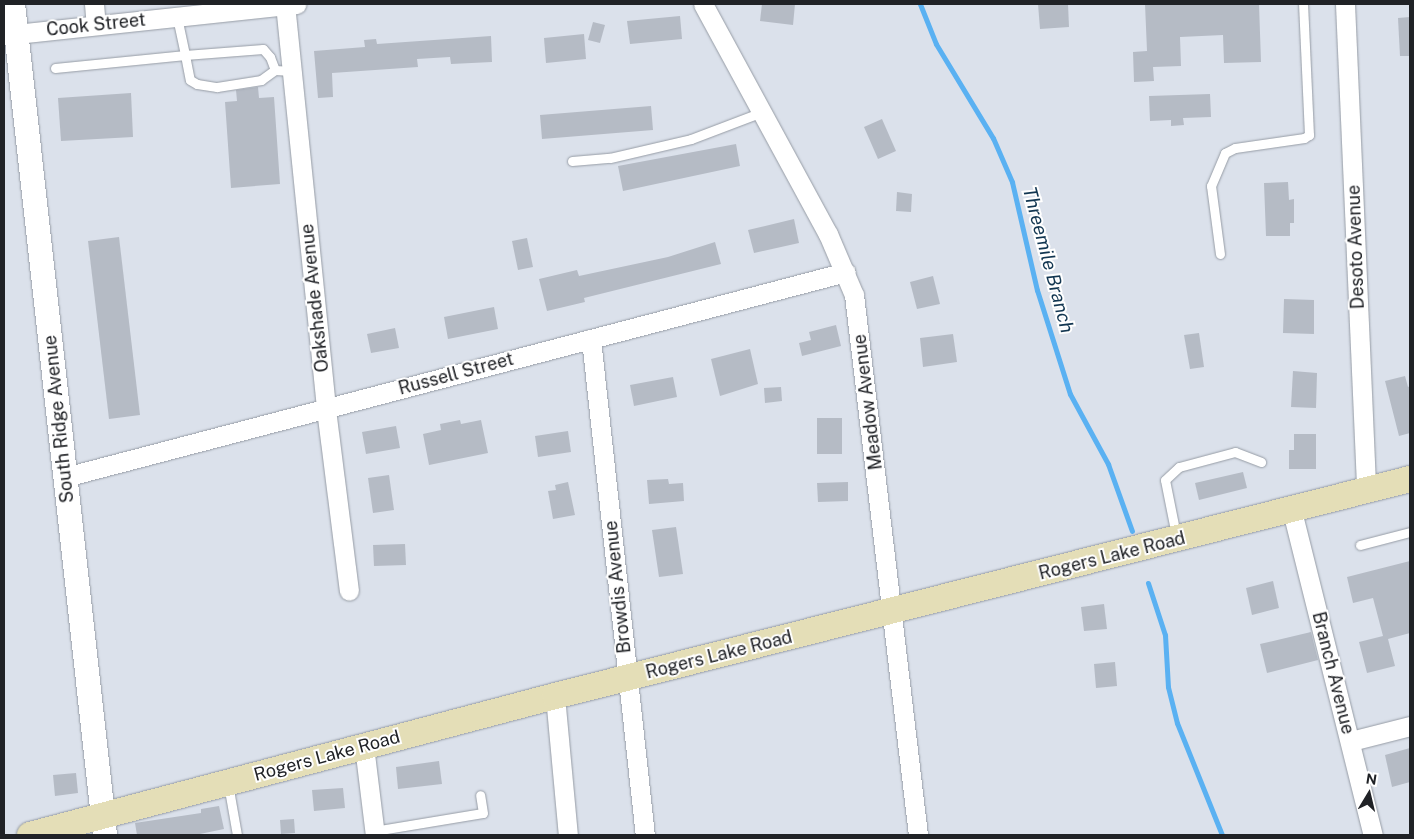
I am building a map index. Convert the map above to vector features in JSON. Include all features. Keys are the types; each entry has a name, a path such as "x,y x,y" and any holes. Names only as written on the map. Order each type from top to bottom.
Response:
{"main road":[{"name":"Rogers Lake Road","path":"30,835 103,825 227,782 555,696 1292,511 1410,479"}],"street":[{"name":"South Ridge Avenue","path":"13,4 103,825"},
{"path":"94,4 96,25"},
{"name":"Cook Street","path":"16,34 289,4"},
{"name":"Oakshade Avenue","path":"289,4 283,70 349,591"},
{"name":"Meadow Avenue","path":"703,4 846,272 854,294 867,389 918,835"},
{"name":"Desoto Avenue","path":"1345,4 1366,491"},
{"name":"Russell Street","path":"66,477 846,272"},
{"name":"Browdis Avenue","path":"591,339 645,835"},
{"name":"Branch Avenue","path":"1292,511 1373,835"},
{"path":"555,696 568,835"},
{"path":"1351,741 1410,726"},
{"path":"364,746 374,833"}],"lane":[{"path":"1220,254 1212,186 1225,153 1234,148 1304,138 1310,131 1303,4"},
{"path":"55,68 185,56 263,49 283,70 261,80 217,87 197,84 190,80 185,56 177,17"},
{"path":"572,161 610,158 691,139 762,112"},
{"path":"1177,540 1165,480 1179,467 1235,452 1261,462"},
{"path":"1360,545 1410,532"},
{"path":"227,782 237,835"},
{"path":"374,833 483,812 480,796"}],"building":[{"path":"762,4 795,4 793,25 760,21"},
{"path":"1038,4 1068,4 1069,27 1040,29"},
{"path":"1145,4 1259,4 1261,62 1224,63 1223,35 1180,37 1181,66 1153,67 1154,81 1134,82 1133,52 1147,51"},
{"path":"680,16 682,39 630,44 627,21"},
{"path":"1410,17 1410,56 1400,56 1398,18"},
{"path":"593,22 605,25 600,43 588,40"},
{"path":"584,34 586,59 546,63 544,38"},
{"path":"491,36 492,62 451,64 450,57 417,59 418,67 332,73 333,97 318,98 314,51 365,47 364,40 376,39 377,44"},
{"path":"258,87 259,98 274,97 280,184 231,188 225,102 237,101 236,90"},
{"path":"131,93 133,137 61,141 58,98"},
{"path":"1210,94 1211,117 1183,118 1184,125 1171,126 1171,120 1150,121 1149,96"},
{"path":"651,106 653,130 542,139 540,115"},
{"path":"882,119 896,151 878,159 864,127"},
{"path":"736,144 740,166 623,191 618,166"},
{"path":"1288,182 1289,200 1294,199 1294,223 1290,223 1290,236 1266,236 1264,183"},
{"path":"897,192 912,194 911,212 896,211"},
{"path":"794,219 799,243 754,253 748,230"},
{"path":"119,237 140,415 109,419 88,241"},
{"path":"527,238 533,267 518,270 512,241"},
{"path":"715,242 721,264 584,298 585,302 547,311 539,279 577,270 579,276 668,257"},
{"path":"933,276 940,304 917,309 910,282"},
{"path":"1284,299 1314,300 1314,334 1283,333"},
{"path":"494,307 498,329 448,339 444,317"},
{"path":"836,325 841,346 802,356 799,343 811,340 809,332"},
{"path":"395,328 399,348 371,353 367,334"},
{"path":"1199,333 1204,367 1190,369 1184,335"},
{"path":"953,334 957,362 923,367 920,338"},
{"path":"750,349 758,384 720,396 711,359"},
{"path":"1293,371 1317,373 1316,408 1291,407"},
{"path":"1405,376 1408,387 1410,386 1410,433 1399,436 1385,381"},
{"path":"673,377 677,397 634,406 630,385"},
{"path":"781,387 782,401 765,403 764,388"},
{"path":"817,418 842,418 842,454 817,454"},
{"path":"460,420 461,424 481,420 488,453 429,465 423,434 441,430 440,424"},
{"path":"396,426 400,448 366,454 362,432"},
{"path":"568,431 571,452 538,457 535,436"},
{"path":"1294,434 1316,434 1316,469 1289,469 1289,450 1294,450"},
{"path":"1243,472 1247,488 1199,500 1195,483"},
{"path":"389,475 394,510 373,513 368,478"},
{"path":"668,479 669,484 683,483 684,501 649,504 647,480"},
{"path":"568,482 575,515 553,519 548,491 556,490 555,485"},
{"path":"848,482 848,501 818,502 817,483"},
{"path":"676,527 683,574 659,577 652,530"},
{"path":"405,544 406,565 374,566 373,545"},
{"path":"1410,561 1410,633 1388,639 1395,666 1367,673 1359,642 1383,636 1373,598 1353,603 1347,577"},
{"path":"1273,581 1279,608 1252,615 1246,588"},
{"path":"1104,604 1107,629 1084,631 1081,607"},
{"path":"1311,632 1318,660 1267,673 1260,644"},
{"path":"1115,662 1117,686 1096,688 1094,664"},
{"path":"1410,748 1410,782 1392,787 1385,755"},
{"path":"439,761 442,784 398,789 396,767"},
{"path":"76,773 78,793 55,796 53,775"},
{"path":"343,788 345,808 314,811 312,790"},
{"path":"219,806 224,829 195,835 137,835 135,823 201,813 201,809"},
{"path":"294,819 295,833 281,834 280,820"}],"waterway":[{"name":"Threemile Branch","path":"920,4 936,44 993,138 1012,182 1037,290 1070,394 1108,464 1132,531"},
{"name":"Threemile Branch","path":"1148,583 1165,635 1168,687 1177,723 1222,835"}]}
